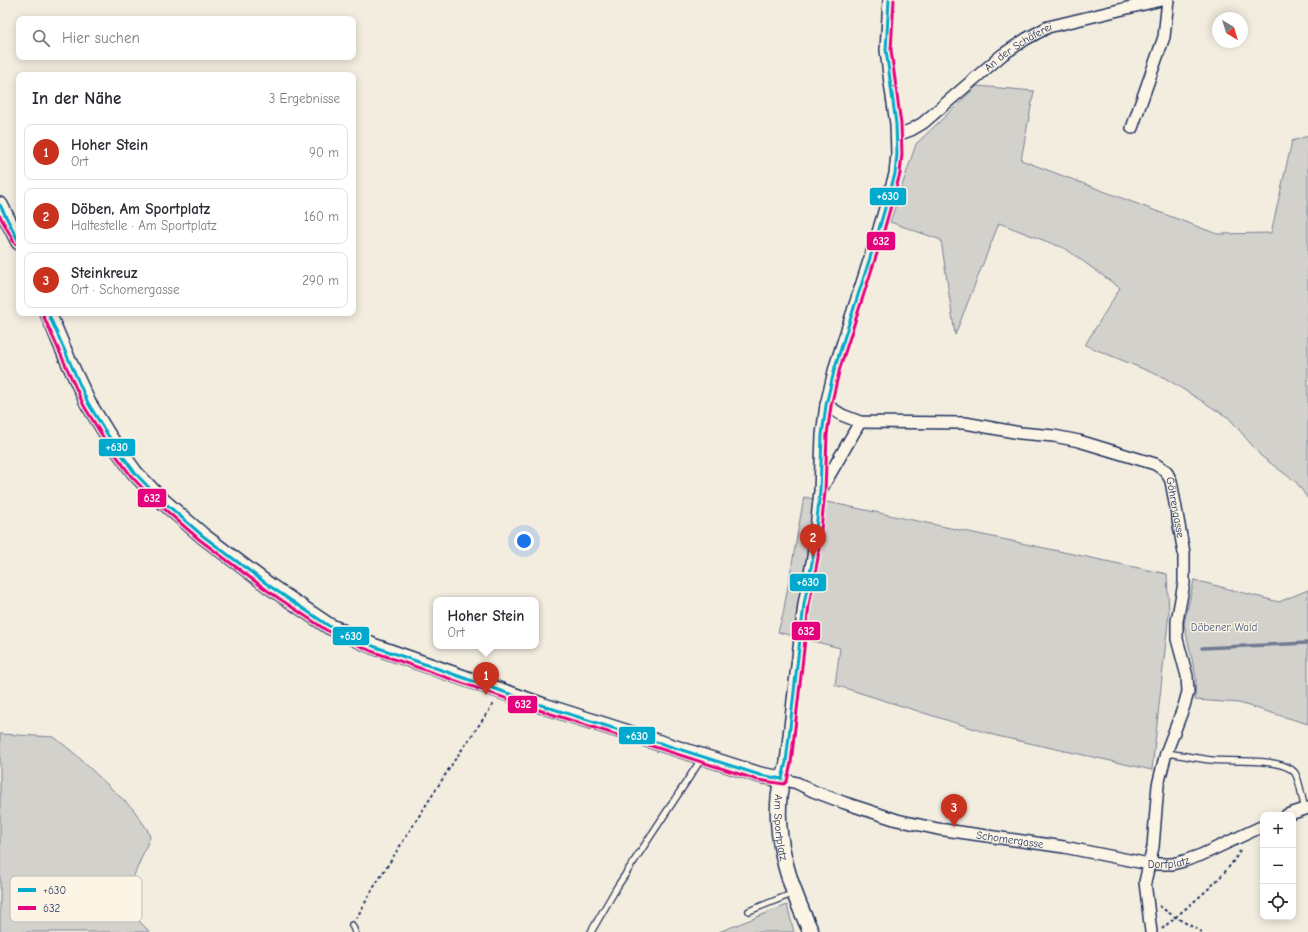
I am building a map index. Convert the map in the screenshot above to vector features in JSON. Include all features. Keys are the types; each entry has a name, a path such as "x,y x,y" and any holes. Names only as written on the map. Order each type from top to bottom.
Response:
{"street":[{"name":"Am Sportplatz","path":"811,932 794,893 786,867 778,825 778,796 786,762 804,604 813,557 820,490 822,435 826,405 835,367 895,174 897,135 886,50 889,0"},
{"name":"An der Schäferei","path":"897,135 911,130 923,123 1002,55 1026,39 1048,28 1161,0"},
{"path":"1132,128 1164,37 1168,0"},
{"path":"0,205 16,236"},
{"path":"49,316 88,403 109,437 135,473 183,520 271,587 329,626 373,646 544,706 760,775 782,779"},
{"name":"Göhrengasse","path":"826,405 842,415 860,422 965,423 1020,433 1054,436 1079,441 1154,464 1166,471 1171,480 1184,552 1184,583 1177,621 1177,639 1187,676 1188,692 1166,753 1158,785 1153,847 1149,864"},
{"path":"820,490 860,422"},
{"name":"Schomergasse","path":"782,779 797,783 813,791 845,803 897,820 938,829 1064,847 1149,864"},
{"path":"1295,812 1306,808"},
{"name":"Dorfplatz","path":"1152,932 1145,882 1149,864 1172,864 1184,861 1201,855 1260,828"}],"lane":[{"path":"1166,753 1213,760 1253,760 1288,767 1295,773 1306,808"},
{"path":"590,932 617,887 703,756"},
{"path":"749,911 794,893"},
{"path":"352,925 355,932"}],"path":[{"path":"352,925 374,887 454,761 504,691"},
{"path":"1159,932 1221,876 1234,861 1251,833"},
{"path":"1146,897 1175,917 1202,932"}],"green space":[{"path":"977,86 1034,91 1021,160 1217,234 1271,233 1292,141 1308,136 1308,499 1297,483 1261,456 1229,418 1165,378 1085,345 1120,288 1066,249 999,223 955,335 941,240 890,222 916,144"},
{"path":"804,497 1167,574 1169,613 1152,770 997,736 835,685 840,648 778,632 783,614"},
{"name":"Döbener Wald","path":"1194,580 1279,602 1308,590 1308,724 1239,703 1195,700 1196,677 1184,624"},
{"path":"0,734 54,737 74,753 133,809 147,829 150,837 134,876 10,876 10,922 140,922 150,932 0,932"},
{"path":"787,905 794,932 719,932"}],"waterway":[{"path":"1202,648 1308,643"}],"transit line":[{"name":"+630","path":"782,779 786,762 804,604 813,557 820,491 822,435 826,405 835,367 895,174 897,154 896,124 886,50 889,0"},
{"name":"632","path":"43,316 84,406 105,440 131,476 154,500 200,540 268,591 326,630 371,651 542,711 758,780 784,784 787,781 791,763 809,605 818,558 825,492 827,435 831,406 840,368 881,241 900,174 902,154 901,124 891,50 894,0"},
{"name":"+630","path":"0,205 16,236"},
{"name":"632","path":"0,216 15,244"},
{"name":"+630","path":"49,316 88,403 109,437 135,473 157,496 203,536 271,587 329,626 373,646 544,706 760,775 782,779"}],"place":[{"name":"Döben, Am Sportplatz","path":"813,557"},
{"name":"Hoher Stein","path":"486,695"},
{"name":"Steinkreuz","path":"954,827"}]}
